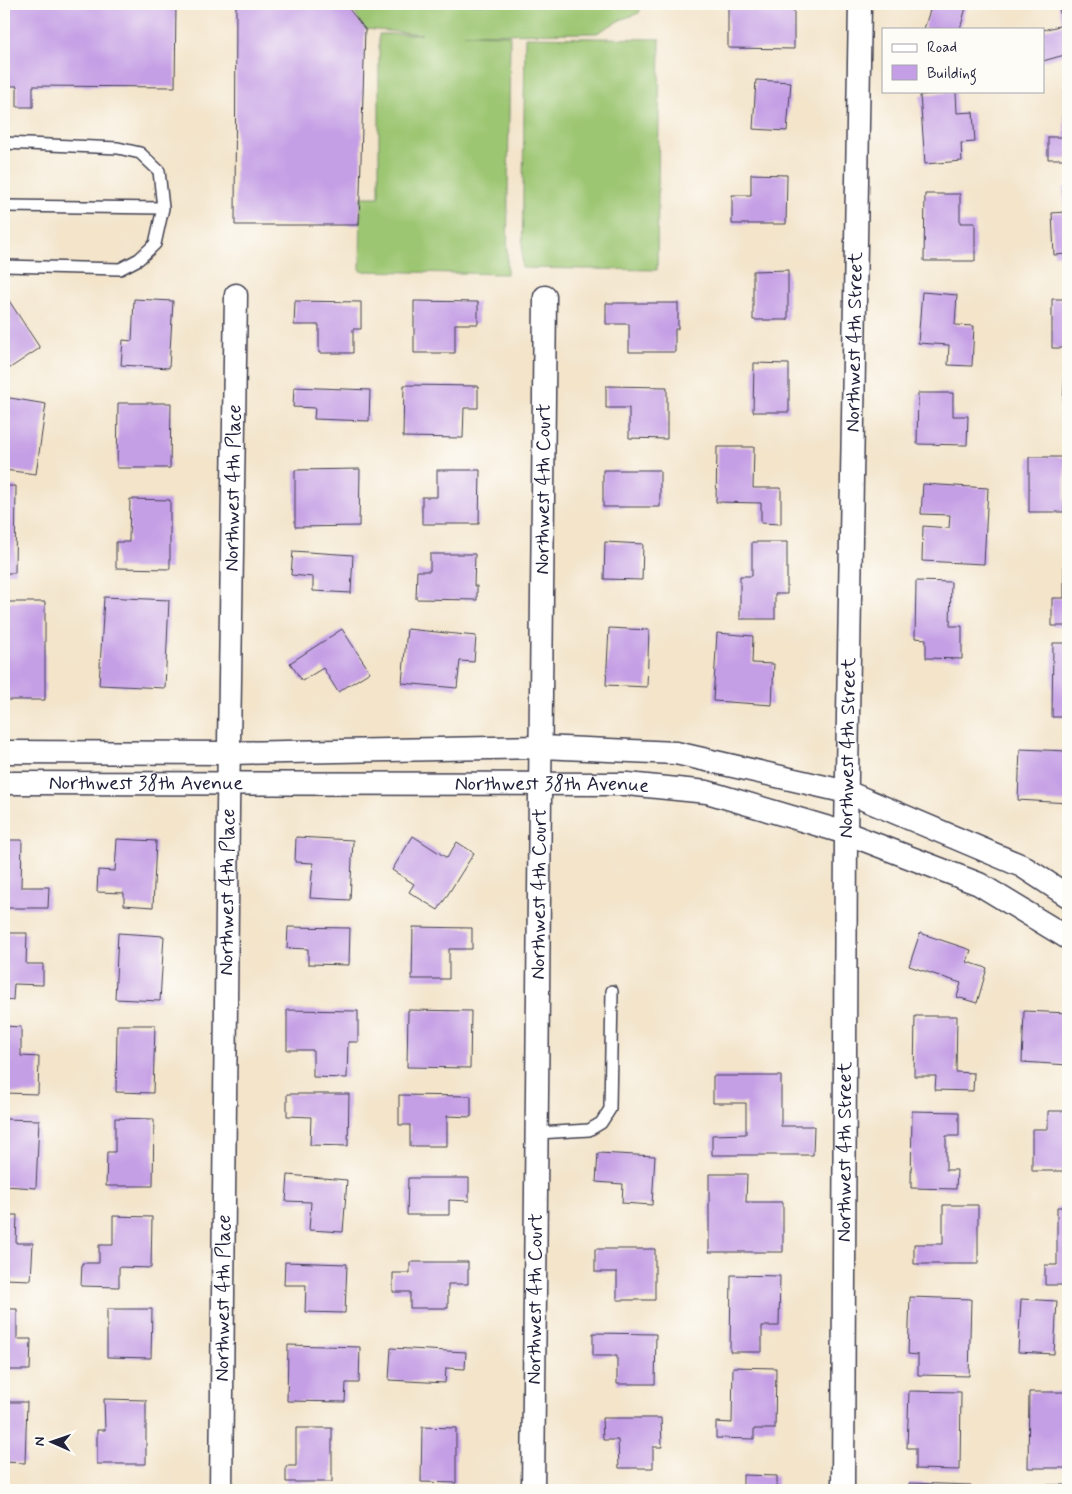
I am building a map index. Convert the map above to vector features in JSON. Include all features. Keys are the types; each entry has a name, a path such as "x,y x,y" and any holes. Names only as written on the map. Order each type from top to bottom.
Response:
{"street":[{"name":"Northwest 4th Street","path":"843,1490 846,833 860,4"},
{"name":"Northwest 4th Place","path":"221,1490 228,783 236,295"},
{"name":"Northwest 4th Court","path":"534,1490 545,297"},
{"name":"Northwest 38th Avenue","path":"4,752 229,752 541,747 676,753 847,792 1022,866 1068,896"},
{"name":"Northwest 38th Avenue","path":"4,783 627,784 707,792 846,833 979,884 1068,938"}],"lane":[{"path":"4,143 118,148 140,153 159,171 163,208 155,244 139,259 120,269 4,266"},
{"path":"4,206 163,208"},
{"path":"538,1133 589,1130 601,1123 610,1109 612,991"}],"green space":[{"path":"349,4 642,4 639,13 620,20 597,33 464,34 510,35 507,274 360,271 361,197 379,197 379,34 422,34 365,29"},
{"path":"525,37 660,39 657,270 522,268"}],"building":[{"path":"4,4 176,4 175,87 33,86 33,107 17,107 17,86 4,86"},
{"path":"236,4 345,4 365,29 359,225 235,225"},
{"path":"728,4 794,4 794,49 728,48"},
{"path":"932,4 967,4 960,28 924,28"},
{"path":"1058,4 1068,4 1068,54 1044,61 1044,30 1063,25"},
{"path":"756,80 791,82 787,131 753,129"},
{"path":"1064,91 1068,91 1068,159 1048,159 1048,137 1064,137"},
{"path":"956,92 957,113 973,112 975,142 961,143 962,161 925,164 920,95"},
{"path":"751,174 787,175 786,224 732,224 732,195 751,195"},
{"path":"1068,187 1068,254 1054,255 1052,213 1065,212 1063,188"},
{"path":"925,194 960,194 960,223 975,223 975,261 924,261"},
{"path":"788,270 788,320 753,320 753,271"},
{"path":"1066,279 1068,279 1068,348 1052,348 1052,299 1066,299"},
{"path":"922,292 957,295 955,325 974,326 972,366 948,365 949,345 918,343"},
{"path":"4,293 40,348 4,372"},
{"path":"134,299 173,301 169,368 121,365 123,340 132,341"},
{"path":"295,301 361,302 361,329 353,329 353,353 319,353 319,325 294,325"},
{"path":"414,301 478,302 478,324 455,324 455,353 414,353"},
{"path":"606,303 678,303 678,329 675,329 675,352 629,352 629,324 606,324"},
{"path":"754,363 789,364 789,412 753,412"},
{"path":"1065,370 1068,370 1068,419 1062,418"},
{"path":"404,385 478,386 478,408 464,408 463,438 403,437"},
{"path":"606,386 667,387 667,439 629,438 629,408 606,408"},
{"path":"294,387 370,390 369,421 314,419 315,408 293,407"},
{"path":"918,393 953,393 953,416 968,416 967,445 917,444"},
{"path":"4,397 46,404 36,474 4,470"},
{"path":"118,403 171,403 170,468 117,468"},
{"path":"717,447 754,447 753,488 781,488 781,524 761,523 761,503 716,502"},
{"path":"1029,457 1065,457 1064,512 1029,512"},
{"path":"360,469 359,526 295,527 295,470"},
{"path":"437,470 480,470 479,524 422,524 422,497 437,497"},
{"path":"603,470 660,470 660,507 603,507"},
{"path":"923,484 988,488 984,564 922,561 923,526 949,528 950,515 921,514"},
{"path":"4,486 16,486 15,573 4,573"},
{"path":"130,499 170,500 170,569 116,568 116,542 129,542"},
{"path":"605,542 643,544 642,580 604,579"},
{"path":"752,542 787,542 787,594 775,594 775,619 740,619 740,576 752,576"},
{"path":"293,551 353,555 351,593 313,591 313,577 291,575"},
{"path":"1064,552 1068,552 1068,626 1052,626 1052,598 1064,598"},
{"path":"430,554 475,554 474,586 477,586 477,600 416,599 417,571 430,571"},
{"path":"916,581 951,582 950,626 962,626 962,659 926,658 926,639 915,638"},
{"path":"104,597 169,600 165,688 99,685"},
{"path":"4,602 45,602 45,700 6,700"},
{"path":"609,628 649,630 647,687 606,685"},
{"path":"342,629 370,672 338,692 323,668 302,681 290,663"},
{"path":"407,629 476,636 474,662 460,661 457,688 402,683"},
{"path":"717,633 753,636 752,663 774,664 772,705 713,701"},
{"path":"1053,643 1068,643 1068,717 1052,717"},
{"path":"1020,749 1068,751 1068,803 1018,800"},
{"path":"413,836 447,858 457,842 474,853 438,910 409,892 414,884 392,870"},
{"path":"296,837 353,840 350,900 310,898 313,863 295,862"},
{"path":"117,839 156,841 153,907 124,905 124,893 97,892 98,870 115,871"},
{"path":"4,840 22,840 21,887 49,887 48,908 4,908"},
{"path":"288,927 350,928 349,965 308,964 308,949 287,948"},
{"path":"413,927 472,928 472,949 449,949 449,979 412,979"},
{"path":"4,933 27,933 26,964 43,964 43,985 14,984 13,1000 4,999"},
{"path":"118,933 164,936 160,1001 115,999"},
{"path":"920,933 971,950 967,962 987,968 977,1003 957,997 961,983 909,966"},
{"path":"287,1010 358,1011 358,1042 348,1042 347,1078 313,1077 313,1050 287,1050"},
{"path":"408,1010 471,1011 470,1068 407,1067"},
{"path":"1024,1011 1068,1013 1068,1065 1022,1062"},
{"path":"915,1016 957,1016 956,1072 974,1073 973,1091 935,1090 936,1076 914,1076"},
{"path":"117,1025 155,1025 153,1093 116,1092"},
{"path":"4,1026 21,1027 21,1056 39,1057 38,1094 4,1093"},
{"path":"713,1076 781,1076 781,1126 814,1126 813,1155 712,1155 712,1135 746,1134 746,1103 713,1103"},
{"path":"287,1094 349,1094 348,1146 310,1145 311,1117 287,1116"},
{"path":"399,1095 471,1096 471,1117 447,1116 447,1146 410,1146 410,1125 399,1125"},
{"path":"912,1111 959,1112 959,1136 946,1136 946,1170 957,1170 956,1189 911,1188"},
{"path":"1048,1111 1068,1111 1068,1171 1032,1171 1032,1129 1048,1129"},
{"path":"115,1118 154,1119 153,1186 106,1186 107,1152 115,1152"},
{"path":"4,1119 39,1120 36,1188 4,1186"},
{"path":"598,1153 655,1156 652,1205 622,1203 623,1184 596,1182"},
{"path":"709,1174 747,1174 746,1202 783,1202 783,1252 709,1252"},
{"path":"288,1175 347,1180 343,1232 309,1230 311,1202 286,1201"},
{"path":"408,1178 469,1178 469,1201 449,1200 449,1215 407,1215"},
{"path":"943,1205 978,1205 978,1264 914,1264 914,1244 943,1244"},
{"path":"1057,1207 1068,1207 1068,1285 1045,1285 1045,1265 1057,1265"},
{"path":"4,1215 17,1215 16,1243 33,1243 31,1280 4,1279"},
{"path":"113,1216 152,1217 151,1268 119,1267 119,1287 81,1286 82,1263 99,1263 99,1245 113,1245"},
{"path":"595,1249 655,1249 655,1300 617,1300 617,1272 595,1272"},
{"path":"285,1262 347,1264 345,1313 305,1312 306,1285 284,1285"},
{"path":"410,1262 468,1262 468,1284 448,1284 448,1308 410,1308 410,1292 393,1292 393,1273 410,1273"},
{"path":"731,1275 780,1276 779,1326 762,1326 762,1352 730,1352"},
{"path":"910,1297 971,1299 969,1376 918,1375 918,1355 908,1354"},
{"path":"1021,1299 1057,1301 1054,1354 1018,1352"},
{"path":"4,1309 17,1309 17,1339 31,1339 30,1370 4,1370"},
{"path":"107,1309 152,1309 151,1358 107,1357"},
{"path":"593,1333 656,1334 655,1384 617,1384 617,1356 593,1356"},
{"path":"288,1345 360,1347 359,1383 346,1383 345,1402 287,1401"},
{"path":"391,1348 466,1352 465,1369 446,1368 445,1383 389,1380"},
{"path":"733,1367 776,1368 775,1429 754,1429 754,1439 716,1438 716,1422 732,1423"},
{"path":"909,1391 961,1392 960,1470 916,1469 916,1448 907,1448"},
{"path":"1029,1392 1068,1392 1068,1468 1028,1468"},
{"path":"104,1399 146,1400 146,1464 97,1464 97,1430 105,1430"},
{"path":"4,1402 27,1402 25,1463 4,1462"},
{"path":"602,1418 661,1418 662,1447 653,1447 653,1468 619,1468 618,1440 603,1440"},
{"path":"422,1427 456,1428 456,1483 421,1482"},
{"path":"296,1428 332,1428 332,1482 286,1482 286,1466 296,1466"},
{"path":"743,1475 777,1476 777,1490 743,1490"},
{"path":"909,1483 971,1485 970,1490 909,1490"},
{"path":"1043,1485 1068,1485 1068,1490 1043,1490"}]}
